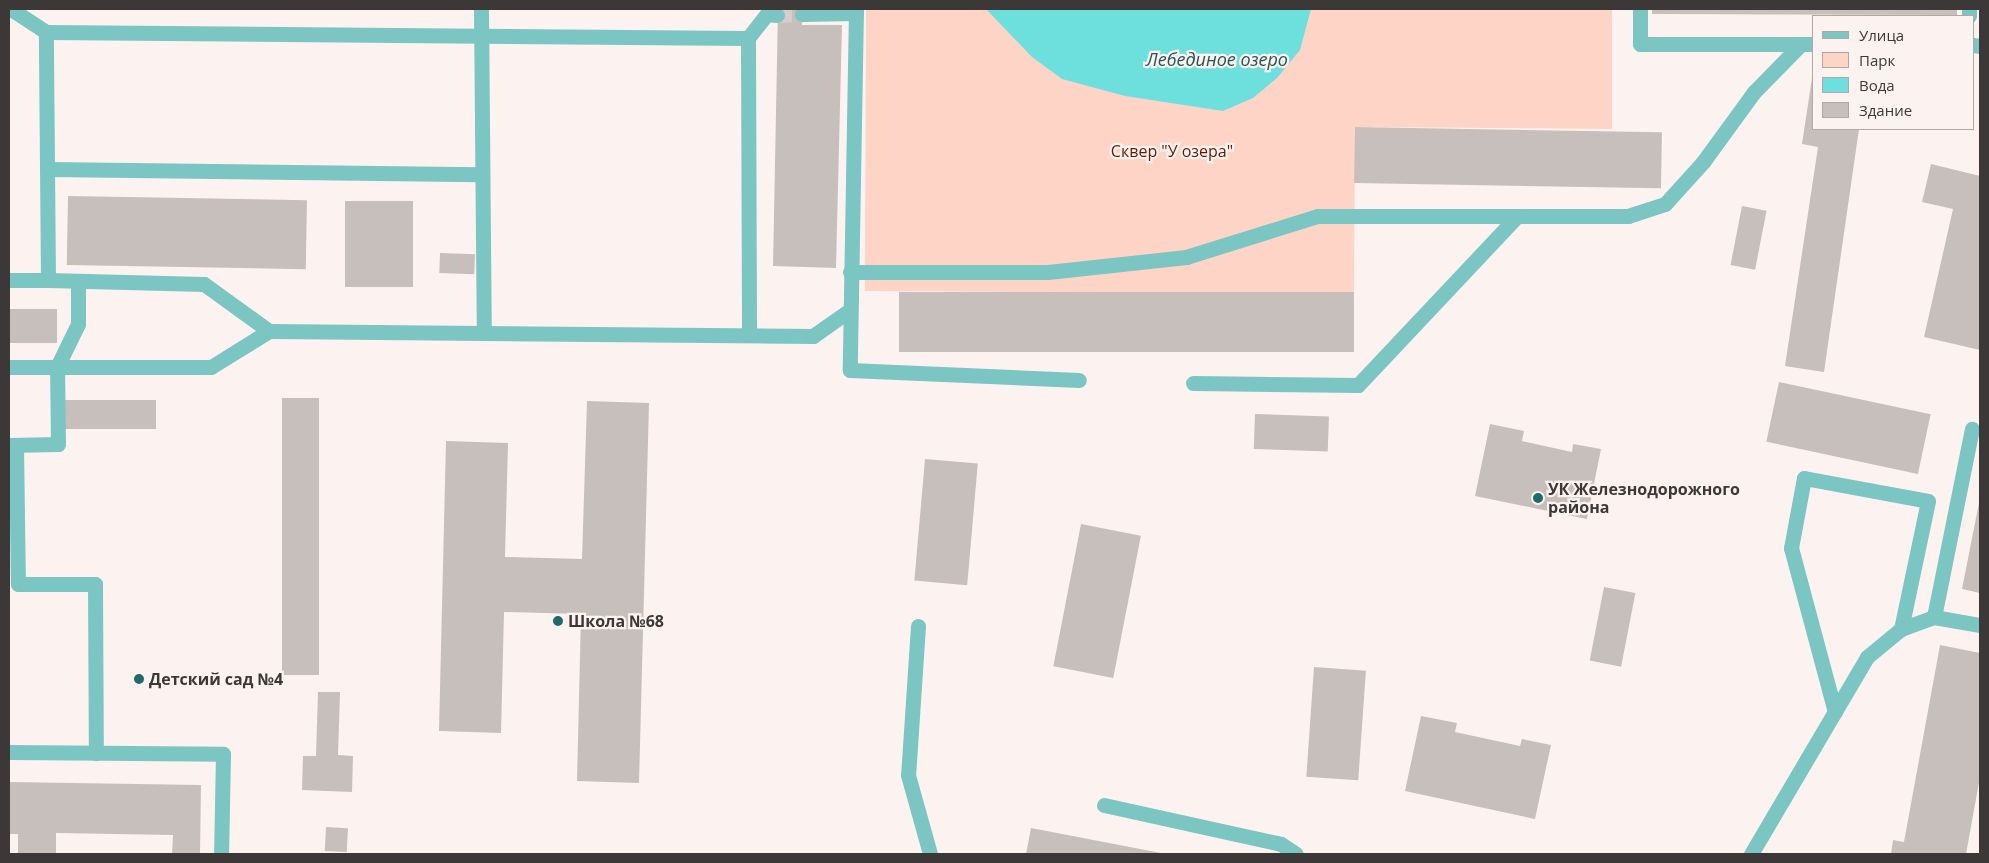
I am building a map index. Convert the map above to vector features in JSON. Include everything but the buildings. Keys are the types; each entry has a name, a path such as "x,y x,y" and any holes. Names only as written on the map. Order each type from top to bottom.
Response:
{"lane":[{"path":"10,9 46,32 748,38"},
{"path":"481,9 480,174 484,333"},
{"path":"1640,9 1640,44 1807,44"},
{"path":"802,14 856,11 850,272 850,370 1080,380"},
{"path":"748,335 748,38 767,14 778,15"},
{"path":"46,32 48,280"},
{"path":"850,272 1048,272 1186,257 1318,216 1628,216 1665,204 1703,162 1754,92 1807,44"},
{"path":"47,169 480,174"},
{"path":"1193,383 1358,385 1517,216"},
{"path":"9,280 204,284 269,331"},
{"path":"78,281 78,324 58,367 58,444 12,445 18,584 95,584 96,753"},
{"path":"9,366 211,367 269,331 813,336 850,310"},
{"path":"1934,617 1972,429"},
{"path":"1835,712 1790,548 1804,478 1928,501 1901,629"},
{"path":"1751,854 1867,657 1901,629 1934,617 1980,625"},
{"path":"918,626 908,774 930,854"},
{"path":"9,752 223,754 222,854"},
{"path":"1104,805 1281,844 1296,854"}],"green space":[{"name":"Сквер \"У озера\"","path":"866,9 1612,9 1612,129 1355,127 1354,294 865,291"}],"water":[{"name":"Лебединое озеро","path":"986,9 1311,9 1300,50 1277,78 1253,98 1223,111 1125,96 1062,79 1032,57"}],"tunnel":[{"path":"777,15 802,14"}],"place":[{"name":"УК Железнодорожного района","path":"1538,498"},
{"name":"Школа №68","path":"558,621"},
{"name":"Детский сад №4","path":"139,679"}]}
